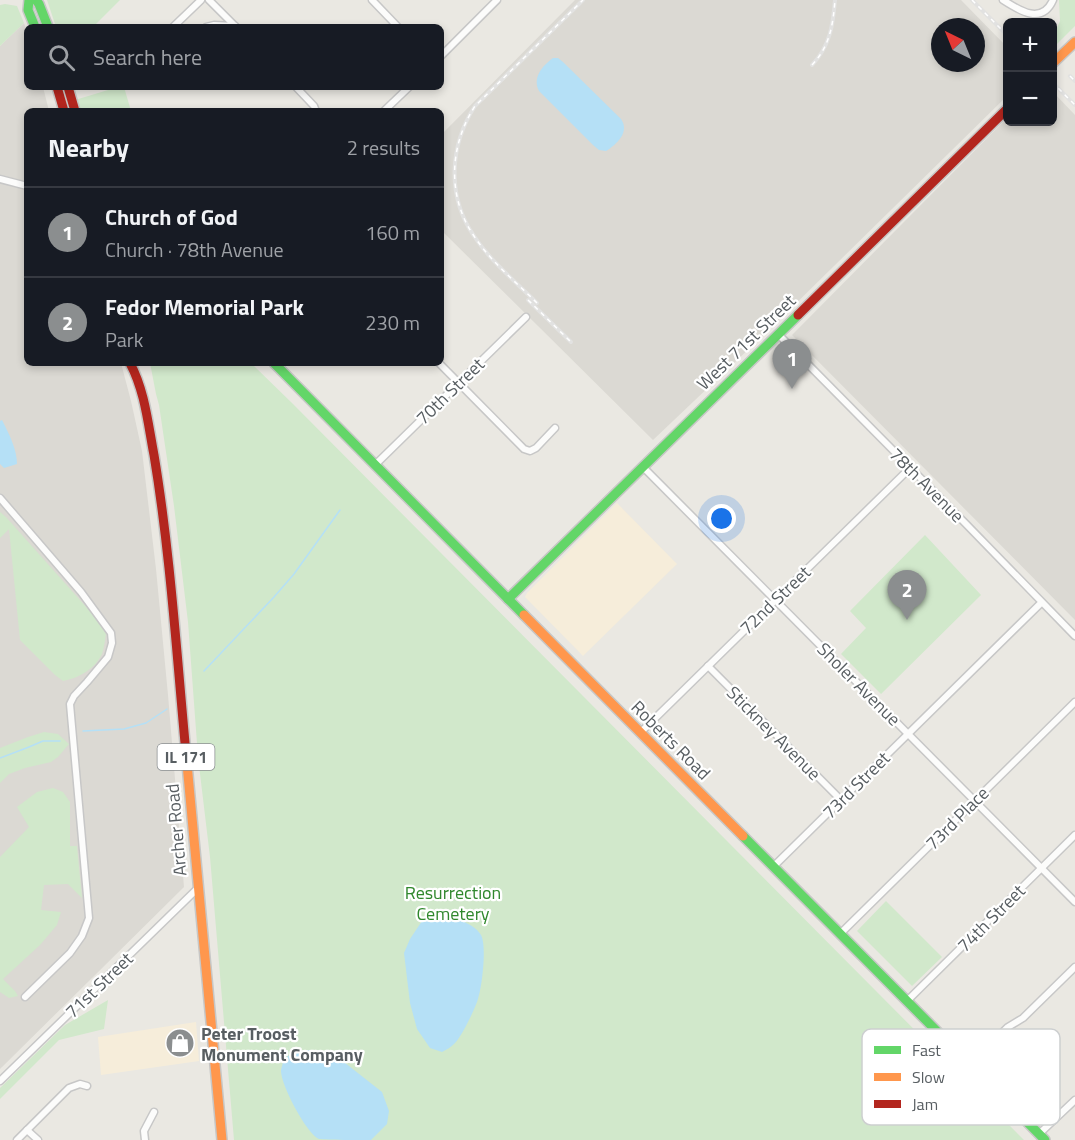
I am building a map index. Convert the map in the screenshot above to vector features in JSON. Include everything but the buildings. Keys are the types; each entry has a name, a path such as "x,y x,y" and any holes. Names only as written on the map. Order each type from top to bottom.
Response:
{"street":[{"path":"29,0 28,10 34,24"},
{"path":"36,0 47,24"},
{"path":"176,24 201,0"},
{"path":"209,0 234,24"},
{"path":"372,0 395,24"},
{"path":"444,53 496,0"},
{"path":"1003,0 1034,15 1044,13 1053,0"},
{"path":"1057,60 1075,42"},
{"path":"58,90 63,108"},
{"path":"69,90 74,108"},
{"path":"299,90 314,108"},
{"path":"387,108 406,90"},
{"name":"West 71st Street","path":"508,599 1003,113"},
{"path":"0,179 24,185"},
{"name":"70th Street","path":"375,465 526,317"},
{"name":"78th Avenue","path":"778,334 1075,636"},
{"name":"Archer Road","path":"132,366 138,375 143,398 167,545 222,1140"},
{"name":"Archer Road","path":"138,375 140,366"},
{"name":"Roberts Road","path":"277,366 935,1029"},
{"path":"442,366 524,449 530,451 536,448 555,428"},
{"name":"Sholer Avenue","path":"643,467 1075,902"},
{"name":"72nd Street","path":"640,733 910,468"},
{"path":"0,498 81,592 111,633 112,643 108,657 74,696 70,704 89,918 82,936 70,953 25,996"},
{"name":"73rd Street","path":"774,866 1041,603"},
{"name":"Stickney Avenue","path":"708,666 841,800"},
{"name":"73rd Place","path":"840,934 1075,702"},
{"name":"74th Street","path":"907,1001 1075,835"},
{"name":"71st Street","path":"0,1081 197,889"},
{"path":"1005,1029 1023,1018 1075,967"},
{"path":"17,1140 69,1088 80,1084 87,1086"},
{"path":"1060,1117 1075,1100"},
{"path":"145,1140 144,1131 154,1112"},
{"name":"Roberts Road","path":"1030,1125 1042,1137"},
{"path":"1042,1137 1053,1125"},
{"path":"27,1130 38,1140"}],"shaded area":[{"path":"575,0 961,0 979,18 931,18 931,72 985,72 985,25 1003,43 1003,100 775,324 653,440 444,233 444,132"},
{"path":"24,23 24,90 44,90 48,108 24,108 24,366 122,366 142,451 156,569 184,887 0,1069 0,46"},
{"path":"1057,96 1075,115 1075,620 792,335 1003,122 1003,126 1057,126"},
{"path":"617,503 677,564 583,656 525,597"},
{"path":"196,1022 199,1061 101,1075 98,1037"}],"green space":[{"path":"47,0 120,0 96,24 55,24"},
{"path":"1059,0 1075,0 1075,26 1057,44 1057,28 1060,21"},
{"path":"0,5 17,6 24,23 0,46"},
{"path":"108,90 125,90 130,108 77,108 75,100"},
{"name":"Resurrection Cemetery","path":"151,366 254,366 914,1029 862,1029 862,1125 1009,1125 1024,1140 234,1140 210,857 198,757 188,622 174,506"},
{"path":"0,512 95,617 106,634 103,652 99,659 91,668 75,678 63,681 20,640 9,529 0,538"},
{"path":"925,535 981,595 881,694 841,654 866,628 850,611"},
{"path":"44,732 58,734 69,744 51,762 9,774 0,783 0,748"},
{"path":"53,788 63,792 70,802 70,846 77,846 82,898 68,884 44,885 41,910 61,912 57,925 40,945 3,979 18,996 9,998 0,992 0,857 29,827 17,807 37,792"},
{"path":"886,901 942,957 912,986 857,931"},
{"path":"108,1000 104,1029 59,1040 0,1099 0,1088 65,1025"}],"water":[{"path":"553,58 558,58 563,62 621,119 623,133 618,141 606,151 599,150 593,145 539,91 537,77"},
{"path":"2,420 17,458 17,464 4,468 0,464 0,421"},
{"path":"431,914 466,922 481,935 484,948 480,993 476,1004 457,1041 442,1052 430,1048 417,1029 410,1003 404,953 424,918"},
{"path":"307,1050 325,1051 335,1055 382,1092 389,1111 387,1124 371,1140 319,1139 301,1119 281,1071 283,1062 288,1057"}],"waterway":[{"path":"204,671 294,574 340,510"},
{"path":"83,731 124,729 146,723 167,709"},
{"path":"0,758 43,741 60,741"}],"railway":[{"path":"537,303 488,254 465,221 456,188 456,154 466,121 475,106 583,0"},
{"path":"812,65 830,35 835,0"},
{"path":"972,0 1003,31"},
{"path":"1070,76 1075,81"},
{"path":"1057,87 1075,105"},
{"path":"528,300 571,342"}],"traffic: fast":[{"path":"29,0 28,10 34,24"},
{"path":"36,0 47,24"},
{"path":"508,599 798,315"},
{"path":"277,366 524,615"},
{"path":"743,836 935,1029"},
{"path":"1030,1125 1045,1140"}],"traffic: slow":[{"path":"1057,59 1075,42"},
{"path":"524,615 743,836"},
{"path":"187,764 222,1140"}],"traffic: jam":[{"path":"58,90 63,108"},
{"path":"69,90 74,108"},
{"path":"798,315 1003,113"},
{"path":"131,366 145,408 160,493 187,764"}],"place":[{"name":"Church of God","path":"792,389"},
{"name":"Fedor Memorial Park","path":"907,620"},
{"name":"Peter Troost Monument Company","path":"180,1043"}]}
